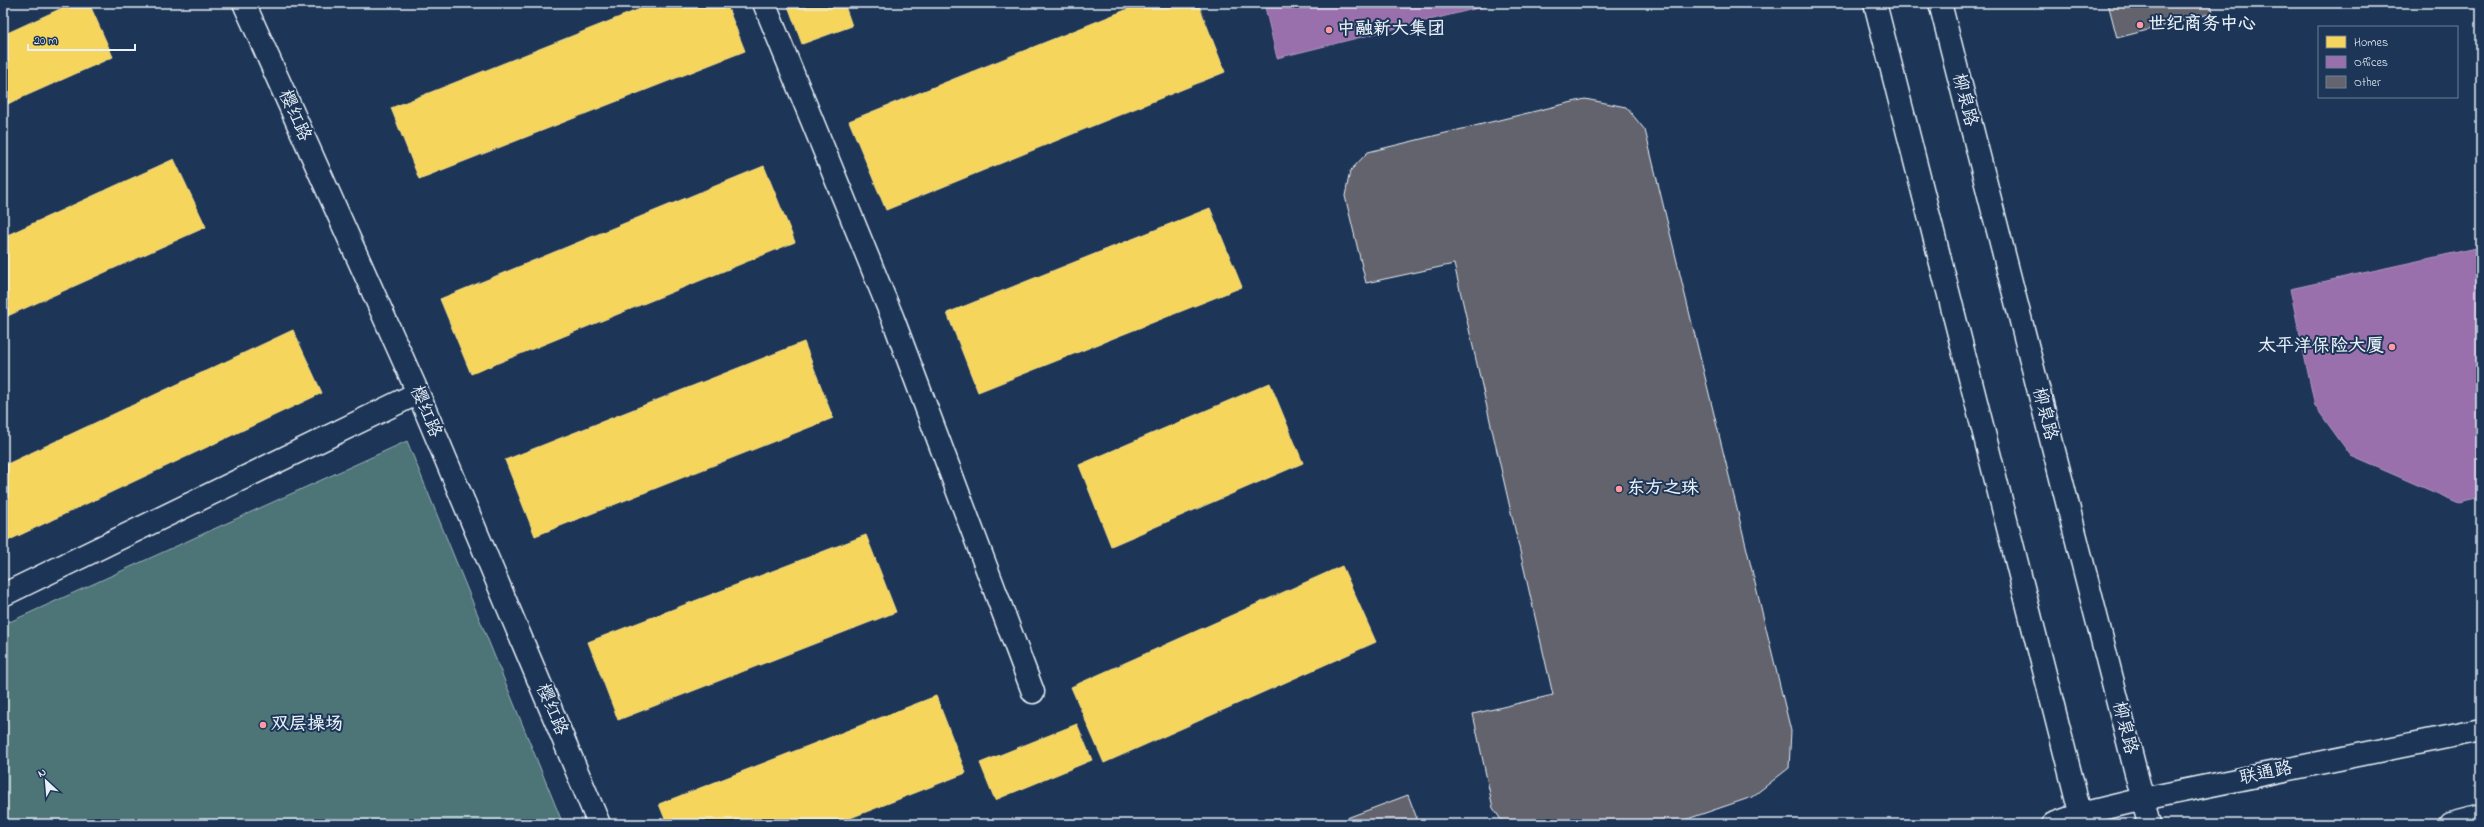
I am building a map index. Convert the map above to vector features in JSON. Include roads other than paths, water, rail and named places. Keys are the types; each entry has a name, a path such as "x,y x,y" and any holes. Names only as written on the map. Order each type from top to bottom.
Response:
{"main road":[{"name":"樱红路","path":"244,3 418,393 599,824"},
{"path":"764,3 893,319 1033,692"},
{"path":"1875,3 2082,819"},
{"name":"柳泉路","path":"1940,3 2149,824"},
{"path":"3,595 418,393"},
{"name":"联通路","path":"2054,824 2082,819 2143,799 2481,730"},
{"path":"2450,824 2481,816"}],"place":[{"name":"世纪商务中心","path":"2140,25"},
{"name":"中融新大集团","path":"1329,30"},
{"name":"太平洋保险大厦","path":"2392,347"},
{"name":"东方之珠","path":"1619,489"},
{"name":"双层操场","path":"263,725"}]}
